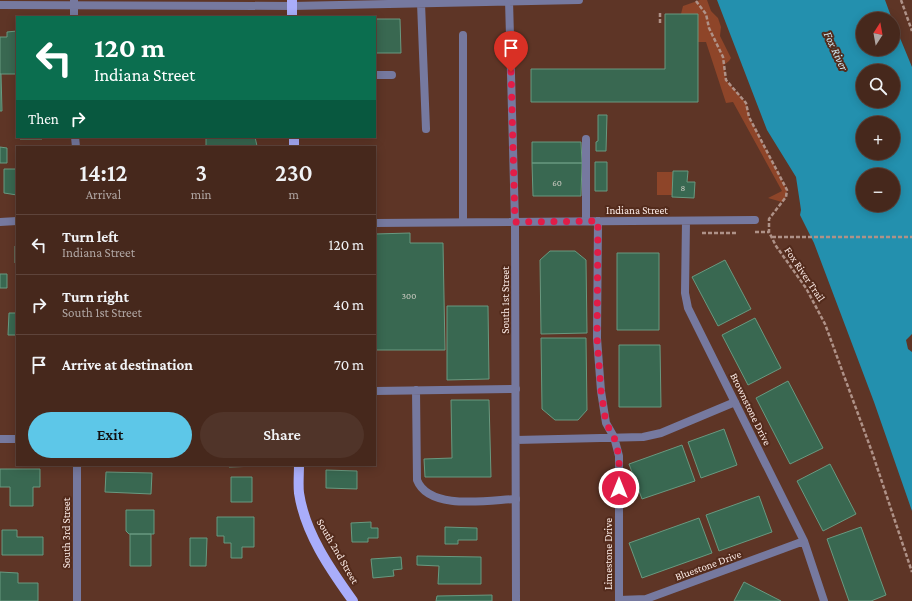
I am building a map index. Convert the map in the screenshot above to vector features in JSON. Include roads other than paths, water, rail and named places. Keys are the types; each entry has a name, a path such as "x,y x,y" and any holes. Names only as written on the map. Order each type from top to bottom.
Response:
{"main road":[{"path":"292,3 292,16"},
{"name":"South 2nd Street","path":"299,466 299,493 306,520 315,540 332,570 353,601"}],"street":[{"path":"0,5 74,2 422,3 579,0"},
{"name":"South 1st Street","path":"509,1 515,222 516,601"},
{"path":"74,2 74,16"},
{"path":"422,3 426,129"},
{"path":"463,35 464,222"},
{"path":"376,75 392,75"},
{"path":"586,139 586,222"},
{"name":"Indiana Street","path":"376,222 755,220"},
{"path":"0,222 16,221"},
{"name":"Limestone Drive","path":"598,221 597,338 601,391 606,423 614,437 619,456 619,600"},
{"name":"Brownstone Drive","path":"686,221 685,293 688,308 804,541 824,601"},
{"path":"376,391 516,389"},
{"path":"416,390 417,480 427,494 451,501 516,499"},
{"path":"516,440 642,437 661,433 735,402"},
{"path":"0,439 16,439"},
{"name":"South 3rd Street","path":"77,466 77,601"},
{"name":"Bluestone Drive","path":"619,600 648,600 804,541"}],"water":[{"name":"Fox River","path":"717,0 885,0 889,12 856,12 856,56 900,56 900,38 912,67 912,334 906,340 908,349 912,352 912,511 874,402 814,243 800,215 801,210 796,177 767,130"}]}
